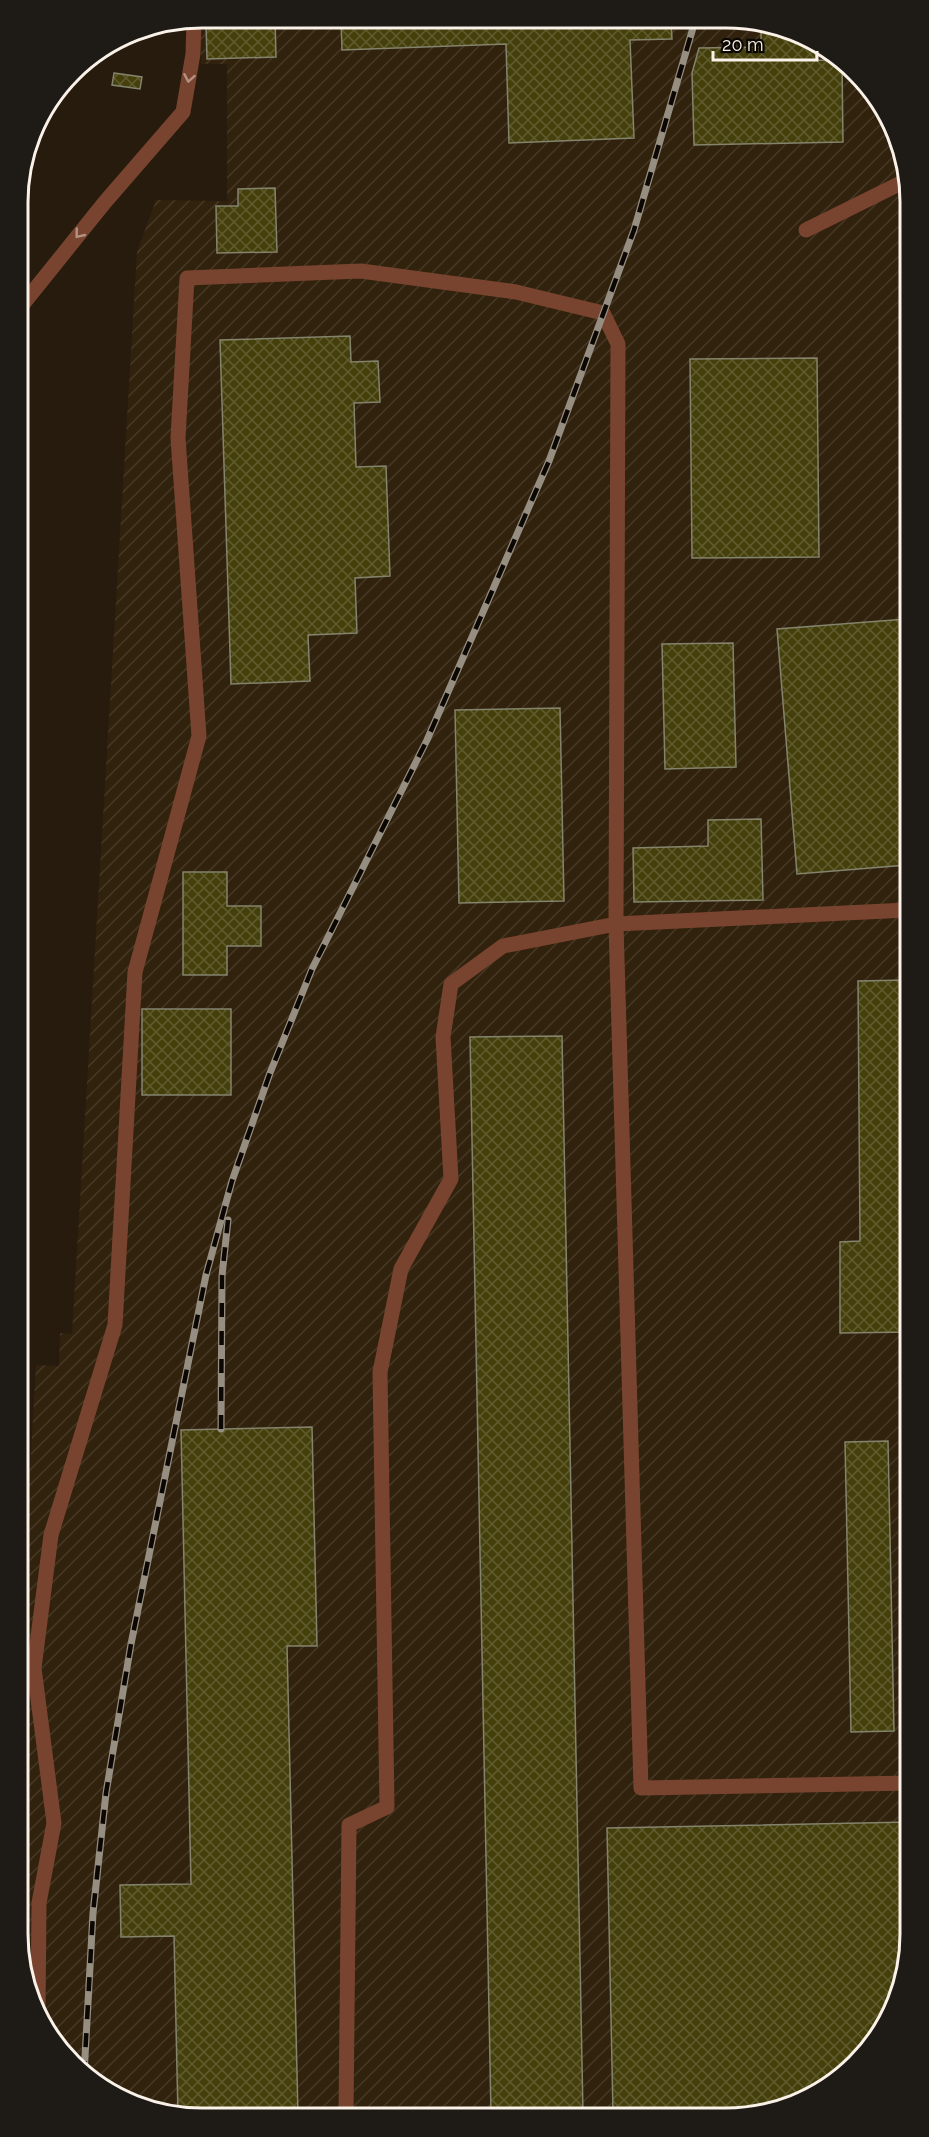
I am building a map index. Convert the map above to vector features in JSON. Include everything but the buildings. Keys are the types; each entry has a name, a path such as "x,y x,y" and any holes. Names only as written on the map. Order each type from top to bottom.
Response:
{"lane":[{"path":"29,297 105,202 183,112 193,54 194,29"},
{"path":"806,230 899,184"},
{"path":"38,1991 39,1902 54,1823 34,1668 35,1657 51,1535 116,1325 135,972 199,736 178,438 187,278 361,271 516,292 603,313 618,344 616,924 641,1788 900,1783"},
{"path":"345,2108 349,1825 387,1807 380,1372 401,1269 451,1179 443,1037 451,984 503,946 616,924 900,910"}],"shaded area":[{"path":"201,28 203,28 726,28 749,30 803,46 832,65 864,97 877,116 895,158 900,203 900,1946 895,1979 887,2001 871,2031 857,2049 841,2065 813,2085 771,2103 726,2108 191,2108 169,2105 126,2091 88,2065 65,2040 52,2021 34,1979 28,1934 28,1473 36,1365 59,1366 60,1333 72,1334 137,252 156,200 227,201 227,64 201,64"}],"railway":[{"path":"85,2062 93,1913 106,1793 131,1644 206,1275 232,1181 270,1073 312,969 427,740 549,461 634,230 693,28"},
{"path":"221,1429 222,1276 228,1220"}]}
